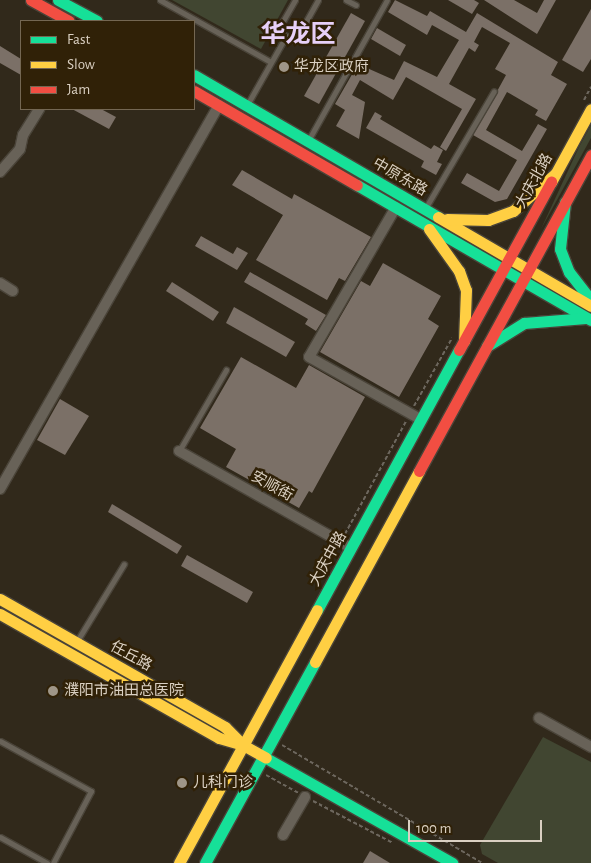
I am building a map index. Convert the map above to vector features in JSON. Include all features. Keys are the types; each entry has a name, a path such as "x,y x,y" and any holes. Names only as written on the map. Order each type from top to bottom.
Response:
{"main road":[{"path":"30,0 67,20"},
{"path":"58,0 95,20"},
{"name":"中原东路","path":"195,76 591,306"},
{"name":"中原东路","path":"195,92 590,319"},
{"name":"大庆北路","path":"503,269 591,109"},
{"path":"205,863 591,155"},
{"path":"442,218 488,220 513,212 555,174"},
{"path":"565,202 560,249 580,290 591,300"},
{"path":"425,224 459,271 466,290 464,341"},
{"name":"大庆中路","path":"179,863 503,269"},
{"path":"487,346 524,324 537,320 590,319"},
{"name":"任丘路","path":"0,599 226,727 243,745"},
{"name":"任丘路","path":"0,614 219,738 243,745 452,863"}],"street":[{"path":"0,489 219,105"},
{"path":"0,172 20,149 23,136 38,110"},
{"path":"396,207 309,356 420,419"},
{"path":"0,283 13,291"},
{"name":"安顺街","path":"180,451 351,548"},
{"path":"539,718 591,747"},
{"path":"284,835 305,797"}],"lane":[{"path":"160,0 271,62"},
{"path":"295,0 277,31 295,41 318,0"},
{"path":"346,0 356,5"},
{"path":"308,140 387,0"},
{"path":"247,105 286,36"},
{"path":"425,208 494,91"},
{"path":"180,451 226,370"},
{"path":"76,643 124,564"},
{"path":"0,741 92,791 53,863"},
{"path":"0,837 47,863"}],"path":[{"path":"282,745 482,863"},
{"path":"266,775 402,848"}],"green space":[{"path":"172,0 288,0 261,49"},
{"path":"591,125 591,138 541,229 579,147"},
{"path":"543,737 591,762 591,863 498,863 482,854 480,845"}],"building":[{"path":"395,0 427,16 430,11 466,32 477,13 558,62 551,75 567,84 546,121 535,115 538,110 507,92 486,130 522,151 538,124 547,129 507,199 495,202 461,183 467,173 499,191 517,160 473,135 506,75 495,69 510,43 482,27 474,42 479,45 475,52 469,48 449,84 476,99 446,151 440,147 462,109 406,77 393,100 360,80 352,95 365,102 359,139 336,126 345,110 335,104 358,64 394,80 404,61 437,77 459,40 432,25 427,35 388,12"},
{"path":"448,0 474,0 479,3 472,14"},
{"path":"484,0 514,0 537,13 544,0 556,0 537,34"},
{"path":"591,9 591,59 583,72 562,60"},
{"path":"351,13 365,21 319,104 304,96"},
{"path":"377,28 406,45 400,56 371,39"},
{"path":"0,46 20,58 20,74 0,63"},
{"path":"74,110 103,110 116,117 109,129"},
{"path":"375,112 382,116 380,119 431,149 434,145 443,150 437,162 442,164 436,175 421,167 424,161 366,128"},
{"path":"242,170 292,199 294,194 371,237 345,281 339,278 327,300 256,260 283,215 232,185"},
{"path":"201,236 233,254 237,247 248,253 237,270 195,246"},
{"path":"383,263 441,296 428,319 439,326 399,397 320,352 361,281 370,286"},
{"path":"250,272 326,315 316,331 305,324 308,319 244,282"},
{"path":"172,282 219,312 213,321 166,291"},
{"path":"234,307 295,342 286,357 226,323"},
{"path":"241,357 296,388 309,365 365,397 312,493 309,491 299,508 226,467 236,449 200,428"},
{"path":"60,399 89,416 65,455 37,440"},
{"path":"112,504 182,546 177,554 108,512"},
{"path":"187,555 253,592 247,603 181,566"},
{"path":"370,851 390,863 363,863"}],"traffic: fast":[{"path":"58,0 95,20"},
{"path":"195,76 438,217"},
{"path":"357,185 591,320"},
{"path":"565,202 560,249 569,272 590,299"},
{"path":"487,346 524,323 586,318"},
{"path":"317,610 459,350"},
{"path":"205,863 315,662"},
{"path":"266,758 452,863"}],"traffic: slow":[{"path":"551,182 591,109"},
{"path":"447,219 488,220 513,211 555,174"},
{"path":"438,217 591,306"},
{"path":"429,229 459,271 466,290 464,341"},
{"path":"315,662 419,471"},
{"path":"0,599 225,727 242,744"},
{"path":"179,863 317,610"},
{"path":"0,614 219,738 243,745 266,758"}],"traffic: jam":[{"path":"31,0 67,20"},
{"path":"195,92 357,185"},
{"path":"419,471 591,155"},
{"path":"459,350 551,182"}],"place":[{"name":"华龙区政府","path":"284,67"},
{"name":"濮阳市油田总医院","path":"53,691"},
{"name":"儿科门诊","path":"182,783"}],"district":[{"name":"华龙区","path":"298,35"}]}
